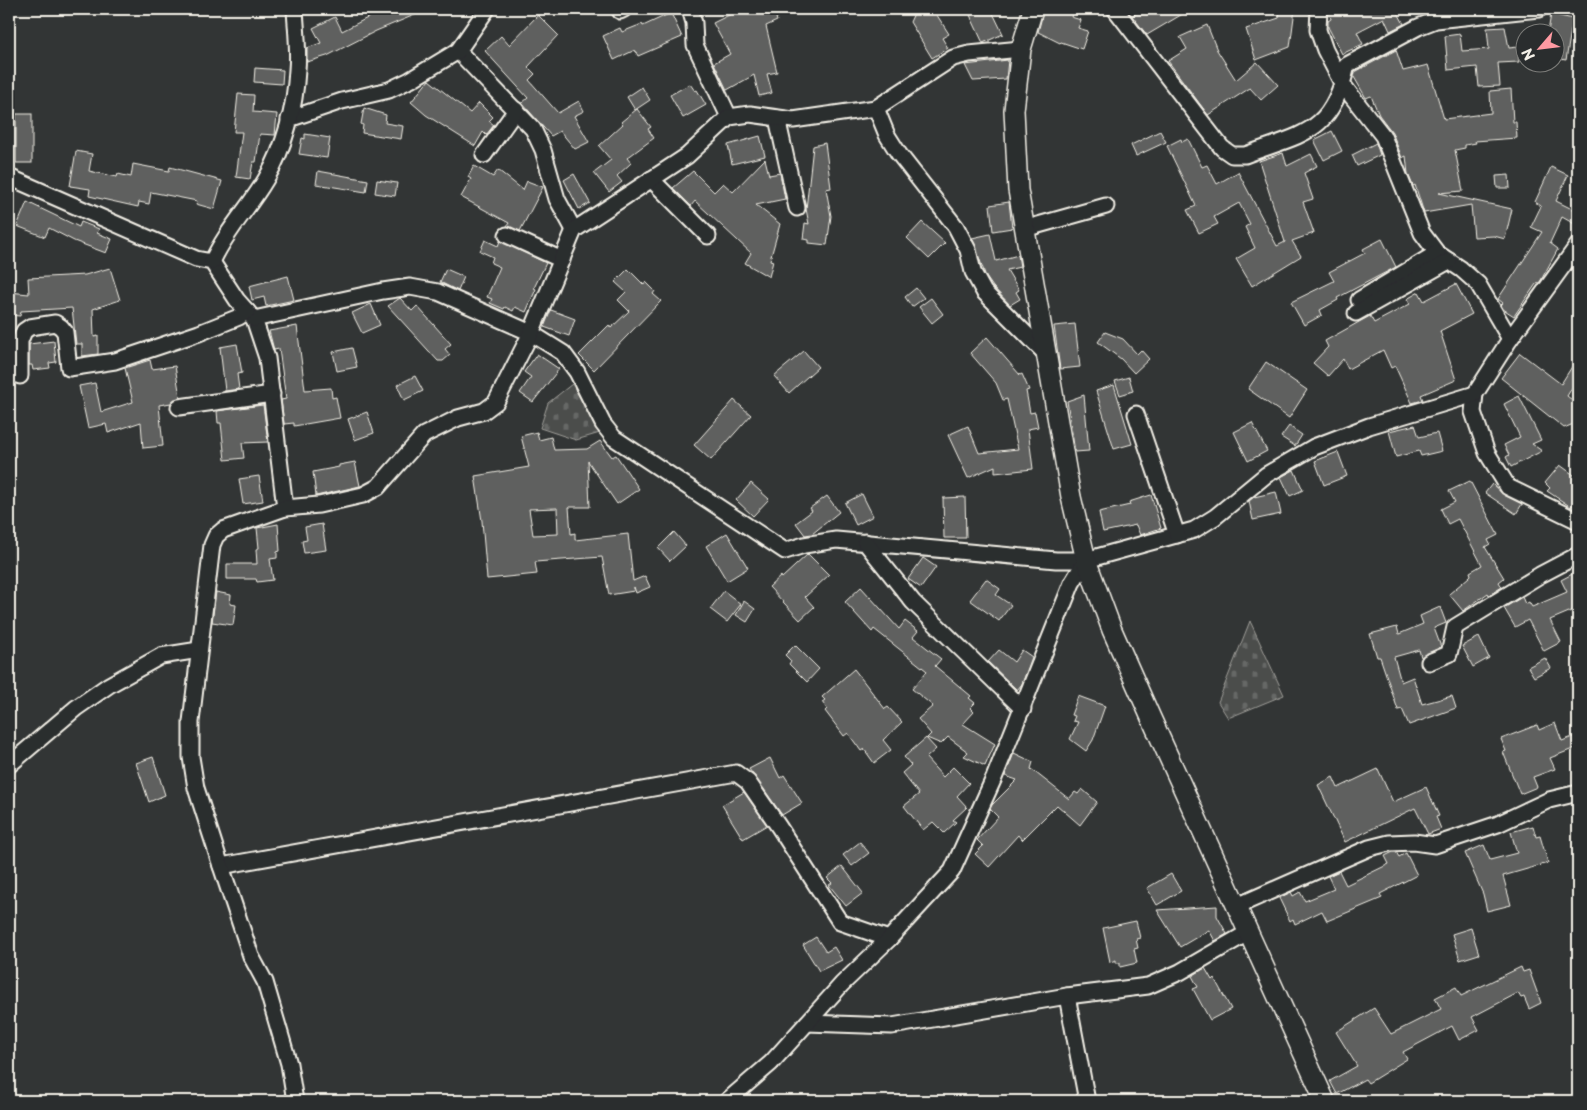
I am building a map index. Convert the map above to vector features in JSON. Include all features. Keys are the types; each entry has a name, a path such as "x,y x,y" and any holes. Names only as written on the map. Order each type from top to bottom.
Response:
{"street":[{"path":"212,262 228,231 272,169 282,145 289,119 297,70 295,9"},
{"path":"289,119 342,102 390,90 458,51 487,9"},
{"path":"690,9 694,23 695,45 729,117"},
{"path":"1033,9 1021,49 1014,110 1014,146 1024,229 1071,497 1086,560 1112,630 1325,1101"},
{"path":"1114,9 1222,148 1232,155 1245,154 1318,126 1334,105 1343,85 1347,65 1418,27 1453,17 1538,9"},
{"path":"1318,9 1318,30 1325,50 1343,85 1383,136 1422,233 1443,257 1478,284 1510,339"},
{"path":"295,1101 289,1064 265,982 251,956 221,866 196,788 190,757 191,722 199,650 212,545 216,536 223,530 284,508 352,499 378,487 424,435 458,418 484,411 496,402 531,334 574,230 698,147 729,117 750,114 776,118 811,118 876,108 953,58 969,54 1021,49"},
{"path":"458,51 533,129 543,150 557,199 574,230"},
{"path":"876,108 887,135 899,154 956,227 968,250 974,272 984,292 1046,354"},
{"path":"484,155 516,110"},
{"path":"776,118 797,208"},
{"path":"9,177 196,259 212,262 251,315 268,358 284,508"},
{"path":"652,179 708,236"},
{"path":"1024,229 1106,206"},
{"path":"507,235 562,260"},
{"path":"1578,245 1510,339 1475,394 1473,412 1487,454 1508,486 1578,521"},
{"path":"1353,309 1443,257"},
{"path":"20,376 20,341 24,331 30,327 55,324 61,327 65,332 69,368 115,361 199,333 239,317 410,287 438,292 531,334 563,353 577,372 603,424 614,438 785,551 804,545 836,540 1056,560 1086,560 1194,530 1215,517 1266,475 1314,447 1369,426 1475,394"},
{"path":"179,407 272,394"},
{"path":"1136,414 1177,535"},
{"path":"865,542 913,602 1023,709"},
{"path":"1429,662 1448,654 1455,627 1540,575 1578,555"},
{"path":"727,1101 771,1064 842,984 889,939 952,870 1023,709 1072,583 1086,560"},
{"path":"9,765 76,708 109,685 161,656 199,650"},
{"path":"221,866 736,773 748,782 840,922 889,939"},
{"path":"1237,906 1369,848 1389,843 1414,842 1435,845 1498,824 1550,800 1578,792"},
{"path":"807,1024 892,1026 1067,996 1148,986 1180,972 1249,932"},
{"path":"1067,996 1087,1101"}],"green space":[{"path":"572,384 600,433 576,440 540,428 548,403"},
{"path":"1250,621 1284,695 1228,718 1218,702"}],"building":[{"path":"385,9 429,9 376,31 327,56 307,62 307,48 321,43 313,28 335,17 342,31"},
{"path":"741,9 793,9 776,18 777,21 766,26 777,72 767,74 772,93 759,96 754,75 727,90 714,63 730,54 713,23"},
{"path":"916,9 933,9 949,34 942,38 948,48 932,58 910,22"},
{"path":"984,9 991,9 1003,34 983,43 970,15"},
{"path":"1044,9 1074,9 1071,17 1081,20 1078,28 1088,31 1082,49 1060,43 1038,32"},
{"path":"1144,9 1191,9 1147,35 1132,16"},
{"path":"1280,9 1295,9 1290,47 1256,60 1246,29 1279,18"},
{"path":"1328,9 1402,9 1397,11 1404,24 1390,31 1384,18 1357,32 1363,44 1342,54 1328,27 1328,21 1331,19"},
{"path":"671,13 682,37 638,56 635,50 614,60 603,36 620,28 622,32 642,24 643,26"},
{"path":"1551,14 1573,19 1566,60 1564,60 1564,22 1550,22"},
{"path":"538,15 558,35 528,67 535,74 529,80 558,113 579,101 584,111 574,116 589,142 575,149 560,131 551,136 522,103 528,98 485,51 501,36 509,45"},
{"path":"1207,25 1217,50 1236,80 1257,62 1278,85 1261,100 1250,88 1208,115 1168,61 1187,49 1180,37"},
{"path":"1505,27 1509,48 1514,47 1514,62 1498,63 1500,86 1479,87 1477,67 1448,70 1445,36 1460,34 1462,51 1489,49 1487,28"},
{"path":"1396,50 1403,71 1428,65 1444,119 1491,113 1490,91 1511,89 1513,122 1516,122 1517,138 1475,141 1476,143 1465,145 1465,148 1455,150 1463,191 1439,193 1512,209 1505,239 1494,236 1474,237 1471,205 1424,213 1415,185 1413,186 1408,174 1406,156 1402,158 1392,132 1379,115 1371,96 1366,98 1354,77 1355,72"},
{"path":"1008,60 1006,79 973,81 965,65"},
{"path":"255,68 283,70 282,84 254,82"},
{"path":"429,80 470,113 479,103 493,117 489,121 494,125 486,135 483,132 475,146 426,115 411,102"},
{"path":"690,84 695,91 697,90 706,105 683,118 670,95"},
{"path":"642,87 650,100 635,110 627,97"},
{"path":"238,94 254,95 253,112 277,114 275,135 260,134 256,162 253,162 250,179 236,177 242,132 234,132"},
{"path":"364,108 386,115 385,123 403,126 401,139 362,133 363,125 361,124"},
{"path":"637,109 651,127 648,129 654,138 627,158 631,163 617,176 622,182 609,192 594,173 611,160 599,146 623,124 621,122"},
{"path":"16,114 32,114 32,163 16,163"},
{"path":"1160,131 1166,142 1136,156 1131,145"},
{"path":"1332,131 1342,151 1324,160 1314,140"},
{"path":"305,134 330,138 327,158 299,154 302,138 305,139"},
{"path":"760,136 765,156 732,164 728,145"},
{"path":"1181,139 1182,142 1188,139 1202,167 1207,165 1217,184 1238,172 1277,246 1285,242 1259,161 1283,153 1287,166 1311,154 1317,166 1304,173 1313,199 1303,202 1314,233 1292,241 1301,256 1252,286 1236,259 1255,248 1245,227 1250,224 1239,203 1214,217 1218,224 1199,233 1187,210 1196,206 1167,146"},
{"path":"825,143 831,188 826,189 831,216 827,245 809,243 809,240 803,239 805,223 809,224 806,209 813,146"},
{"path":"1376,143 1380,155 1357,166 1352,155"},
{"path":"76,151 92,154 89,171 117,177 118,174 131,177 133,164 169,171 170,167 222,181 214,209 196,204 197,201 151,192 149,204 139,202 138,207 89,196 90,189 70,186"},
{"path":"765,159 769,175 780,173 785,199 756,205 780,224 770,260 773,261 769,277 745,263 751,253 695,201 691,206 673,188 693,171 714,192 723,183 733,192"},
{"path":"474,166 493,177 498,170 523,190 527,181 543,187 520,231 507,226 509,223 461,197 471,179 468,177"},
{"path":"1551,167 1568,175 1556,201 1578,212 1578,226 1562,217 1550,243 1558,249 1540,282 1536,284 1514,316 1503,309 1501,305 1503,303 1498,299 1542,232 1531,227 1541,206 1535,202"},
{"path":"318,171 368,180 366,192 316,184"},
{"path":"574,174 590,203 579,209 564,180"},
{"path":"1509,175 1510,188 1497,188 1496,176"},
{"path":"377,180 397,183 395,196 375,193"},
{"path":"27,202 79,227 81,222 99,229 97,233 112,239 106,253 74,241 49,228 45,237 17,226"},
{"path":"1009,202 1012,228 993,231 990,205"},
{"path":"922,222 945,243 929,259 907,238"},
{"path":"990,234 996,261 1018,255 1020,267 1007,270 1019,290 1016,292 1020,299 1010,305 986,277 972,238"},
{"path":"1382,239 1396,267 1337,298 1338,300 1320,310 1322,315 1304,325 1291,302 1334,281 1329,272 1365,253 1363,249"},
{"path":"485,240 498,246 500,241 546,263 534,288 536,289 526,312 515,307 513,311 505,307 504,309 490,303 492,299 487,297 500,267 491,263 493,257 480,251"},
{"path":"110,268 120,300 93,309 94,337 98,336 98,354 82,356 82,344 76,344 72,308 21,311 20,316 9,315 9,292 29,294 28,278 85,275"},
{"path":"446,269 464,277 458,291 440,282"},
{"path":"628,269 644,285 646,282 655,291 653,294 661,301 594,370 579,355 609,325 611,328 629,311 618,300 626,292 615,282"},
{"path":"288,276 294,300 266,306 264,297 252,300 249,286"},
{"path":"1456,284 1472,314 1440,331 1456,380 1421,395 1423,400 1412,403 1395,366 1391,368 1383,350 1348,369 1343,359 1328,376 1313,363 1328,347 1325,341 1359,322 1370,316 1374,323 1410,304 1407,299 1419,292 1424,301"},
{"path":"916,288 924,298 912,307 905,297"},
{"path":"400,298 412,311 417,306 451,344 445,349 450,355 443,361 438,361 388,306"},
{"path":"931,298 943,314 932,323 919,307"},
{"path":"371,304 380,325 362,333 352,313"},
{"path":"551,310 575,319 569,336 544,327"},
{"path":"1075,324 1080,367 1060,369 1054,326"},
{"path":"297,326 305,390 331,388 332,398 336,397 340,418 294,426 294,423 284,424 281,400 286,399 279,349 274,350 269,331"},
{"path":"1105,332 1123,339 1137,354 1141,350 1149,359 1134,373 1121,359 1098,342"},
{"path":"987,337 1020,375 1022,374 1029,390 1026,391 1030,413 1035,412 1038,427 1028,429 1033,469 995,473 995,466 968,478 948,435 968,426 979,453 1018,449 1007,399 1003,400 996,383 970,353"},
{"path":"54,341 56,362 49,363 50,368 33,370 32,365 29,365 29,344"},
{"path":"237,344 242,373 237,374 239,389 225,391 220,347"},
{"path":"352,348 357,367 337,371 333,352"},
{"path":"804,351 818,367 789,393 774,376"},
{"path":"1520,353 1561,384 1578,357 1578,378 1567,396 1578,405 1578,422 1564,428 1501,378"},
{"path":"537,354 559,369 533,402 520,393 531,377 524,372"},
{"path":"150,360 152,369 175,366 180,397 171,403 159,405 163,446 143,448 141,422 108,433 106,424 88,428 79,386 95,383 101,412 133,402 125,368"},
{"path":"1266,362 1307,390 1289,418 1248,389"},
{"path":"415,376 423,391 404,400 397,385"},
{"path":"1129,377 1133,391 1120,395 1115,381"},
{"path":"1114,385 1132,444 1114,449 1096,391"},
{"path":"1084,395 1089,451 1075,452 1067,401"},
{"path":"1519,396 1541,440 1532,444 1542,451 1511,467 1506,457 1509,455 1504,445 1520,437 1504,404"},
{"path":"734,400 751,415 711,460 694,445"},
{"path":"263,405 268,442 242,443 244,458 225,460 221,423 218,423 217,411"},
{"path":"367,412 374,433 355,440 348,419"},
{"path":"1252,423 1267,451 1248,461 1234,432"},
{"path":"1415,425 1419,437 1437,433 1442,451 1421,456 1419,451 1396,457 1389,431"},
{"path":"1289,426 1302,435 1295,446 1281,437"},
{"path":"537,432 539,440 551,437 554,450 587,449 600,441 612,457 616,455 639,489 617,504 588,461 590,507 569,507 571,534 575,533 575,540 628,534 633,581 645,576 650,587 636,593 634,587 634,591 609,595 602,557 535,562 537,574 487,579 482,521 475,476 529,467 521,436","holes":["557,508 558,534 533,535 529,509"]},
{"path":"1338,452 1347,476 1324,485 1315,461"},
{"path":"355,462 360,486 316,496 313,472"},
{"path":"1560,465 1578,478 1578,498 1571,507 1547,491 1550,488 1545,483"},
{"path":"1294,470 1303,490 1290,496 1281,477"},
{"path":"259,476 263,501 243,504 239,479"},
{"path":"1470,481 1498,535 1488,540 1490,544 1485,547 1504,578 1499,582 1502,587 1489,595 1488,593 1463,611 1449,594 1471,575 1470,572 1482,565 1458,519 1448,524 1441,509 1455,502 1449,491"},
{"path":"751,483 769,499 753,516 736,500"},
{"path":"1492,484 1504,495 1522,504 1516,514 1485,493"},
{"path":"1276,492 1281,514 1253,520 1249,501 1254,497"},
{"path":"862,494 873,516 856,525 845,503"},
{"path":"1151,495 1161,528 1140,535 1136,525 1103,532 1099,512 1130,505 1129,502"},
{"path":"827,496 839,512 812,534 805,535 796,523 812,511 810,508"},
{"path":"965,497 966,538 944,538 943,498"},
{"path":"278,524 280,551 277,552 277,558 270,559 273,580 257,582 256,579 227,579 227,564 257,564 256,549 259,548 257,528"},
{"path":"322,524 326,550 304,553 302,541 307,540 305,527"},
{"path":"674,532 686,546 670,561 658,548"},
{"path":"727,533 748,568 727,581 706,546"},
{"path":"808,554 829,575 805,597 814,607 800,620 769,587 781,576 782,578"},
{"path":"923,558 936,567 921,588 908,579"},
{"path":"1578,571 1578,614 1576,609 1550,620 1561,642 1544,651 1528,620 1515,627 1504,608 1522,597 1525,604 1529,602 1532,607 1567,592 1561,580"},
{"path":"986,579 1000,589 996,595 1011,605 999,621 970,600"},
{"path":"861,587 899,629 905,621 918,631 913,637 941,659 935,666 971,696 969,698 975,703 970,708 974,712 963,724 995,744 985,766 964,756 968,752 948,737 941,744 927,738 931,734 918,719 933,706 912,689 927,671 874,629 872,632 845,602"},
{"path":"724,591 741,604 727,622 710,609"},
{"path":"216,592 231,595 230,604 236,605 233,625 212,622"},
{"path":"744,601 755,609 747,622 736,615"},
{"path":"1440,607 1446,623 1434,628 1441,647 1421,657 1419,650 1394,657 1401,682 1413,677 1422,704 1452,696 1456,708 1409,725 1402,709 1398,710 1370,634 1397,627 1399,634 1423,624 1420,616"},
{"path":"1479,637 1489,658 1473,667 1462,646"},
{"path":"795,645 819,669 807,682 789,664 791,661 785,655"},
{"path":"999,650 1014,662 1022,650 1032,657 1022,684 1017,690 988,662"},
{"path":"1545,658 1551,668 1534,677 1528,667"},
{"path":"854,669 885,709 888,707 902,722 883,740 891,750 874,763 864,749 861,751 848,733 844,736 825,711 827,709 822,702 825,700 822,697"},
{"path":"1078,696 1105,706 1093,740 1086,751 1070,739 1078,722 1073,721 1075,716 1071,715"},
{"path":"1555,723 1562,741 1578,735 1578,747 1550,758 1555,769 1533,777 1537,787 1520,794 1503,752 1506,751 1501,739 1537,725 1539,730"},
{"path":"926,738 936,749 926,758 943,777 953,767 969,783 957,796 967,807 953,820 956,822 944,833 933,822 923,830 904,806 919,794 902,773 911,765 904,757"},
{"path":"1014,753 1033,762 1031,769 1069,799 1075,792 1078,794 1082,789 1097,802 1080,825 1057,805 1022,840 1018,835 989,867 975,854 983,846 977,840 998,817 990,809 992,805 1017,780 1005,776"},
{"path":"153,757 165,795 149,802 136,763"},
{"path":"770,758 780,778 784,775 802,803 782,815 749,769"},
{"path":"1378,769 1393,802 1426,787 1439,816 1436,817 1441,829 1428,834 1415,808 1345,842 1318,785 1333,777 1338,788"},
{"path":"744,792 767,825 743,839 722,805"},
{"path":"1533,826 1536,837 1540,836 1548,863 1503,876 1511,905 1487,911 1483,894 1465,853 1484,845 1490,860 1517,853 1511,832"},
{"path":"860,842 869,853 852,866 843,855"},
{"path":"1396,852 1399,857 1406,853 1417,875 1380,894 1382,898 1327,921 1322,911 1295,924 1293,919 1290,921 1279,898 1291,892 1293,896 1300,892 1305,901 1334,889 1328,876 1339,871 1346,885 1389,864 1385,856"},
{"path":"842,866 863,893 846,906 829,885 832,883 827,878"},
{"path":"1171,874 1181,891 1157,905 1147,888"},
{"path":"1217,906 1217,916 1227,934 1215,941 1209,930 1180,947 1157,910"},
{"path":"1136,921 1140,938 1136,939 1138,948 1134,949 1137,963 1120,967 1120,963 1116,963 1116,960 1110,962 1103,928"},
{"path":"1471,928 1479,954 1460,960 1452,934"},
{"path":"816,937 826,952 834,947 842,960 819,971 803,945"},
{"path":"1521,967 1523,972 1529,970 1541,1003 1529,1009 1524,997 1521,998 1518,993 1472,1017 1479,1030 1459,1040 1452,1026 1403,1052 1407,1059 1368,1083 1365,1079 1337,1094 1330,1081 1357,1066 1336,1032 1374,1008 1391,1034 1441,1009 1435,998 1456,987 1461,996"},
{"path":"1205,968 1212,980 1214,978 1231,1009 1210,1020 1193,989 1198,987 1192,976"}]}
